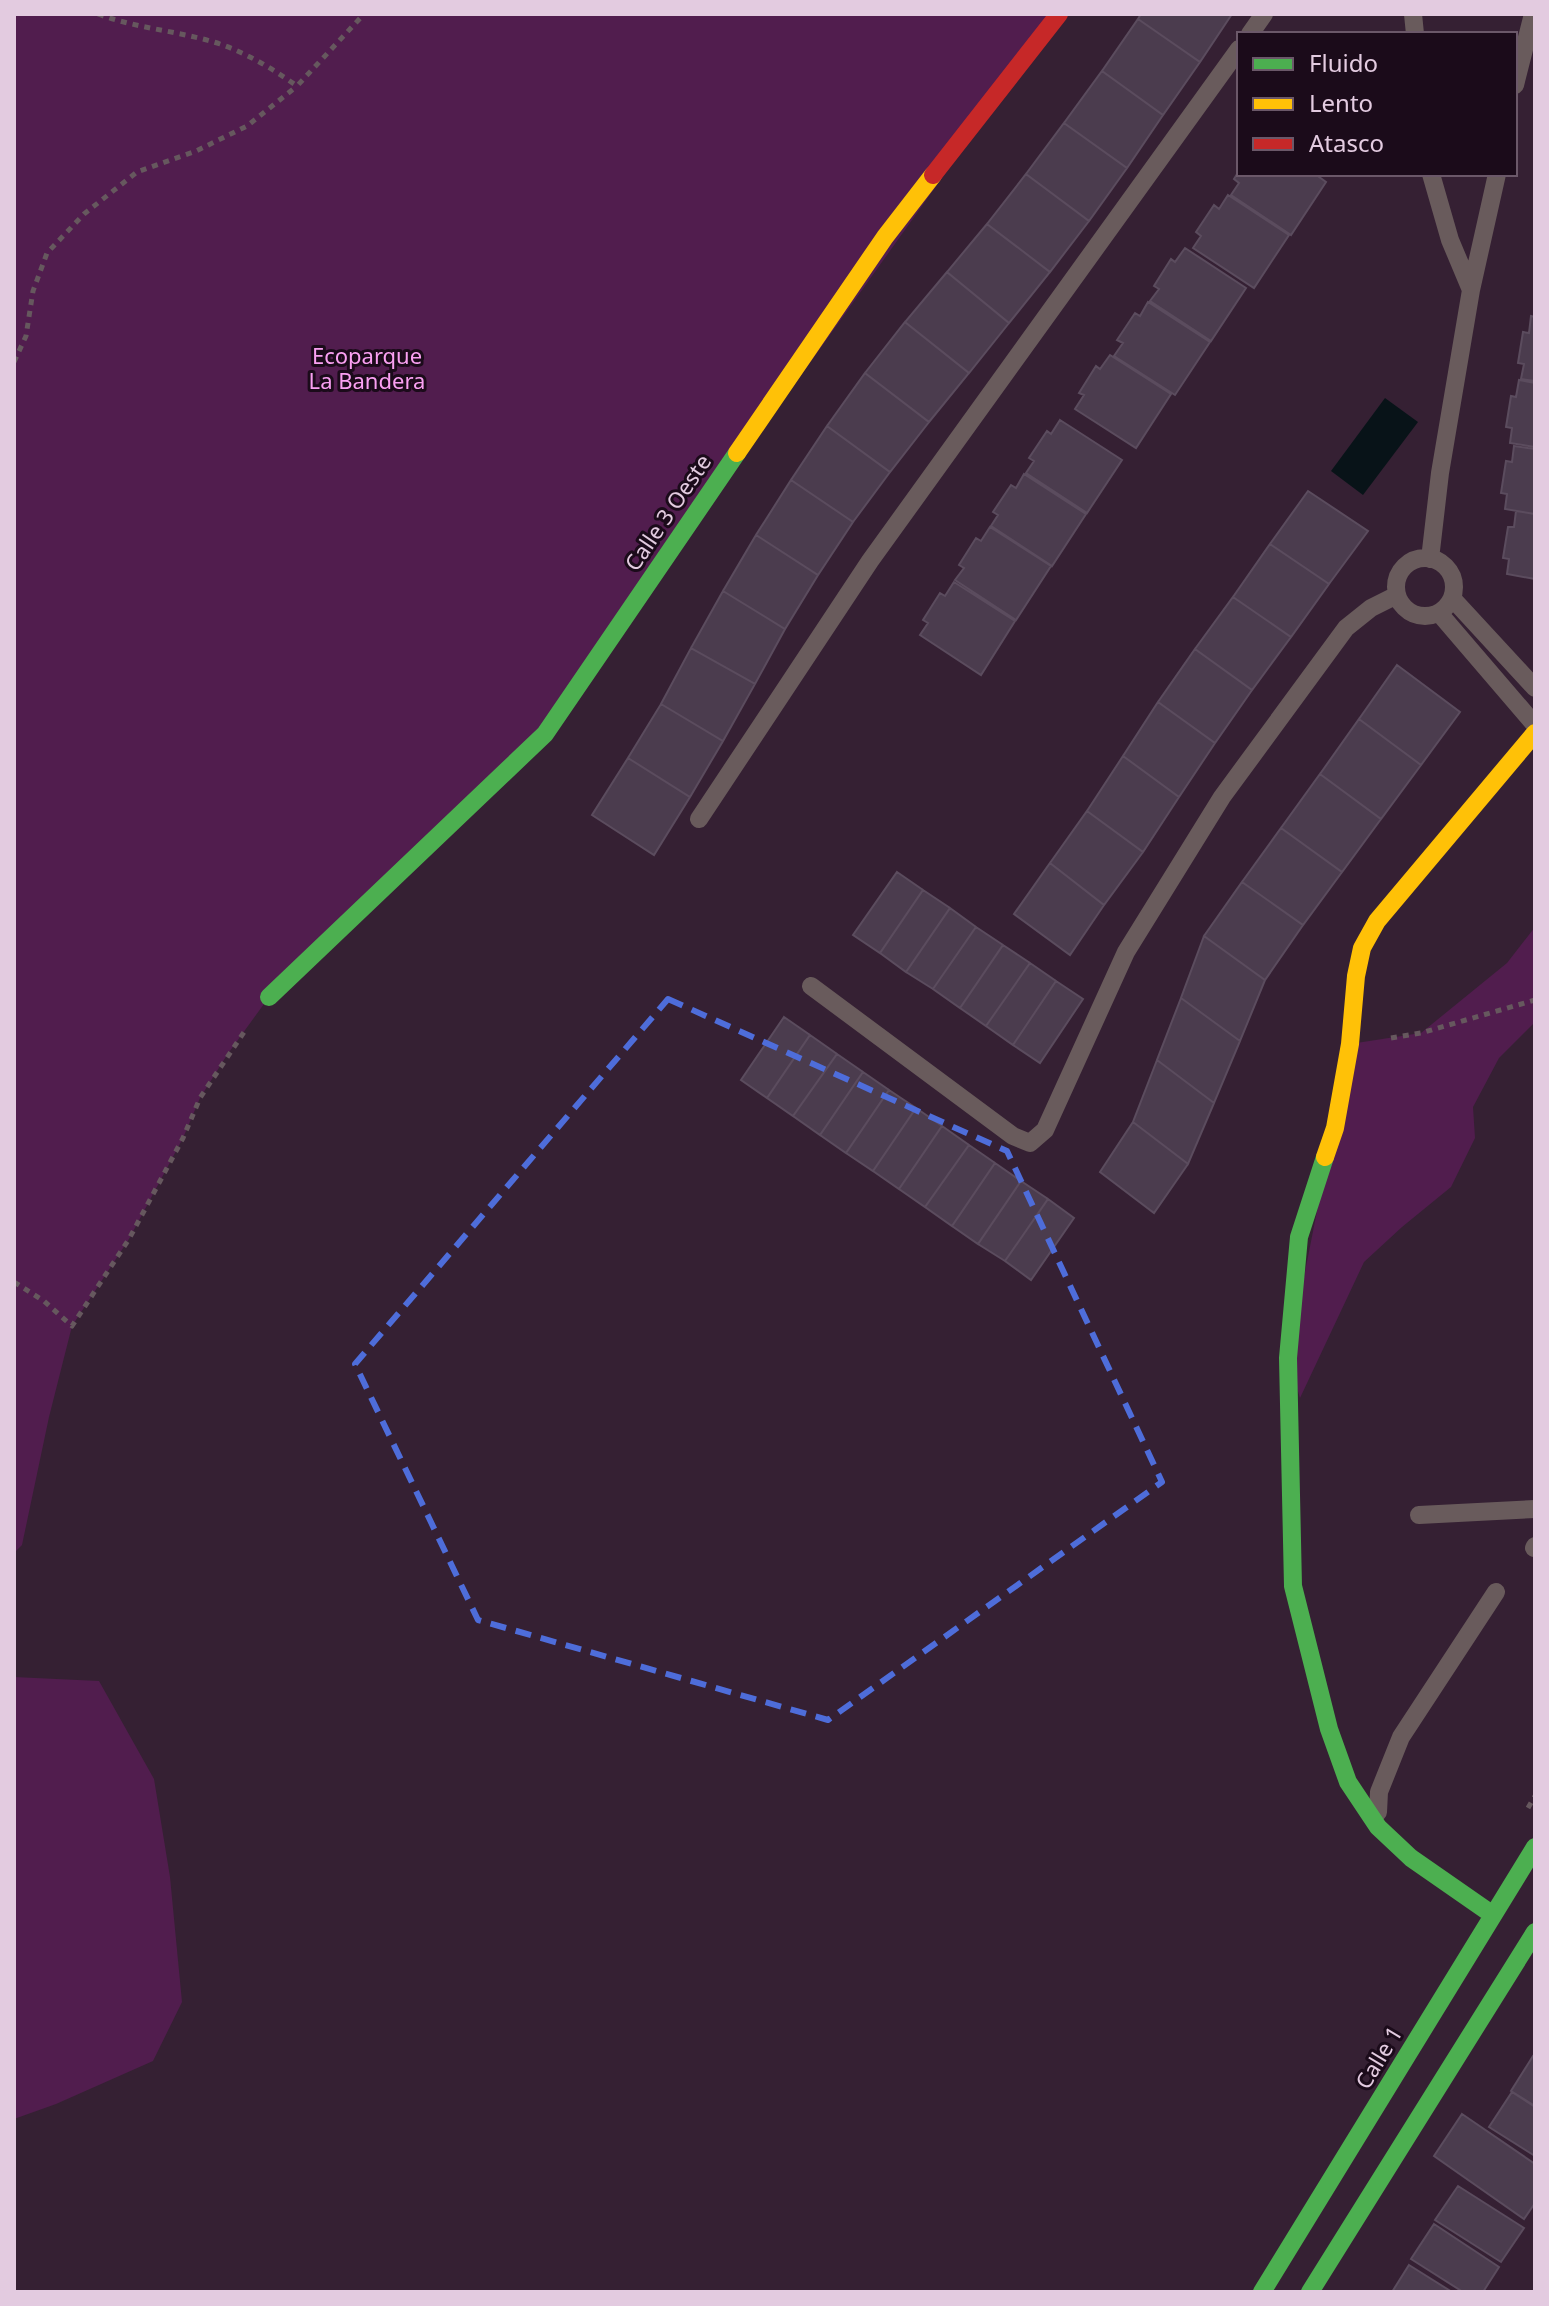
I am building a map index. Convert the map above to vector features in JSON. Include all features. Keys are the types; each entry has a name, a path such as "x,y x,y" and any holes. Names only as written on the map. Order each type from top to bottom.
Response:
{"street":[{"name":"Calle 3 Oeste","path":"269,997 545,734 885,237 1059,14"},
{"path":"1493,1915 1411,1858 1378,1827 1348,1782 1334,1742 1293,1586 1288,1358 1299,1237 1335,1128 1362,948 1377,921 1535,733"},
{"name":"Calle 1","path":"1262,2292 1535,1847"},
{"path":"1310,2292 1535,1932"}],"lane":[{"path":"1251,32 1264,14"},
{"path":"1517,77 1533,14"},
{"path":"699,819 870,561 1237,52"},
{"path":"1432,176 1450,240 1471,290"},
{"path":"1430,559 1440,473 1471,290 1497,176"},
{"path":"1430,559 1442,563 1451,573 1454,586 1452,598 1439,613 1427,616 1414,614 1404,607 1397,595 1397,581 1404,568 1415,560 1430,559"},
{"path":"811,986 1013,1136 1030,1143 1045,1130 1126,952 1222,797 1346,628 1371,608 1397,595"},
{"path":"1452,598 1535,688"},
{"path":"1439,613 1535,725"},
{"path":"1419,1515 1535,1509"},
{"path":"1378,1827 1379,1792 1401,1737 1496,1592"}],"path":[{"path":"98,14 120,22 219,44 265,64 297,86"},
{"path":"14,362 26,336 33,291 47,253 84,214 137,172 196,151 247,126 297,86 364,14"},
{"path":"14,1282 44,1301 72,1326 129,1239 183,1138 200,1098 269,997"},
{"path":"1421,1033 1535,1000"}],"highlighted area":[{"path":"668,999 1007,1151 1162,1482 828,1720 478,1620 355,1364"}],"green space":[{"name":"Ecoparque La Bandera","path":"14,14 1059,14 545,734 269,997 227,1055 200,1098 183,1138 129,1239 72,1326 22,1545 14,1553"},
{"path":"1535,927 1535,1022 1499,1058 1473,1107 1475,1138 1451,1187 1364,1262 1300,1398 1288,1358 1350,1044 1421,1033 1507,963"},
{"path":"14,1677 99,1681 154,1779 170,1877 182,2002 153,2061 14,2119"}],"shaded area":[{"path":"1385,398 1418,422 1363,495 1331,471"}],"building":[{"path":"1141,14 1232,14 1200,62 1138,19"},
{"path":"1138,19 1200,62 1163,115 1102,71"},
{"path":"1102,71 1163,115 1127,168 1064,123"},
{"path":"1064,123 1127,168 1089,221 1026,174"},
{"path":"1026,174 1089,221 1050,272 987,224"},
{"path":"1237,174 1318,176 1326,182 1291,235 1231,195 1239,183 1234,179"},
{"path":"1228,195 1289,235 1254,288 1193,248 1201,236 1196,232 1214,205 1219,209"},
{"path":"987,224 1050,272 1009,323 947,272"},
{"path":"1185,248 1246,288 1211,341 1150,301 1159,289 1154,286 1171,259 1175,262"},
{"path":"947,272 1009,323 969,373 905,322"},
{"path":"1148,302 1210,342 1175,395 1114,356 1123,343 1117,340 1135,313 1140,316"},
{"path":"1531,316 1535,317 1535,381 1521,379 1524,364 1518,363 1523,332 1529,333"},
{"path":"905,322 969,373 929,422 865,373"},
{"path":"1110,355 1171,394 1136,448 1075,409 1084,395 1079,393 1096,366 1100,369"},
{"path":"865,373 929,422 890,472 827,426"},
{"path":"1519,380 1535,383 1535,447 1510,443 1512,428 1506,427 1511,396 1516,397"},
{"path":"1060,420 1122,460 1087,513 1026,473 1034,461 1029,458 1047,431 1051,434"},
{"path":"827,426 890,472 853,522 791,480"},
{"path":"1514,446 1535,449 1535,514 1505,509 1507,494 1501,493 1506,461 1512,462"},
{"path":"1024,474 1086,514 1052,566 991,526 998,515 993,512 1011,485 1016,488"},
{"path":"791,480 853,522 818,575 756,535"},
{"path":"1308,491 1368,531 1329,584 1270,544"},
{"path":"1516,511 1535,514 1535,579 1507,574 1509,559 1503,558 1508,527 1514,527"},
{"path":"990,527 1051,566 1016,620 955,580 964,568 959,565 976,538 981,541"},
{"path":"756,535 818,575 785,629 723,591"},
{"path":"1270,544 1329,584 1291,637 1233,597"},
{"path":"954,582 1015,621 981,675 920,635 928,623 923,620 940,593 945,596"},
{"path":"723,591 785,629 755,684 691,648"},
{"path":"1233,597 1291,637 1252,690 1195,649"},
{"path":"691,648 755,684 723,741 661,704"},
{"path":"1195,649 1252,690 1215,743 1158,702"},
{"path":"1397,665 1460,712 1421,765 1359,719"},
{"path":"1158,702 1215,743 1179,797 1123,756"},
{"path":"661,704 723,741 690,797 628,758"},
{"path":"1359,719 1421,765 1381,819 1320,774"},
{"path":"1123,756 1179,797 1143,852 1087,811"},
{"path":"628,758 690,797 654,855 592,815"},
{"path":"1320,774 1381,819 1342,872 1281,828"},
{"path":"1087,811 1143,852 1104,905 1050,863"},
{"path":"1281,828 1342,872 1303,925 1242,882"},
{"path":"1050,863 1104,905 1070,955 1014,914"},
{"path":"897,872 923,890 880,953 853,935"},
{"path":"1242,882 1303,925 1265,980 1204,936"},
{"path":"923,890 950,908 906,972 880,953"},
{"path":"950,908 976,927 933,989 906,972"},
{"path":"976,927 1003,945 960,1008 933,989"},
{"path":"1204,936 1265,980 1240,1041 1181,998"},
{"path":"1003,945 1030,963 986,1026 960,1008"},
{"path":"1030,963 1056,981 1013,1045 986,1026"},
{"path":"1056,981 1083,999 1040,1063 1013,1045"},
{"path":"1181,998 1240,1041 1214,1103 1157,1060"},
{"path":"784,1017 810,1035 767,1098 741,1080"},
{"path":"810,1035 837,1054 793,1116 767,1098"},
{"path":"837,1054 863,1072 820,1135 793,1116"},
{"path":"1157,1060 1214,1103 1188,1164 1133,1122"},
{"path":"863,1072 889,1090 846,1153 820,1135"},
{"path":"889,1090 916,1108 873,1171 846,1153"},
{"path":"916,1108 942,1126 899,1189 873,1171"},
{"path":"1133,1122 1188,1164 1154,1213 1100,1172"},
{"path":"942,1126 969,1145 925,1207 899,1189"},
{"path":"969,1145 995,1163 952,1226 925,1207"},
{"path":"995,1163 1021,1181 978,1244 952,1226"},
{"path":"1021,1181 1048,1199 1005,1261 978,1244"},
{"path":"1048,1199 1074,1218 1031,1280 1005,1261"},
{"path":"1535,2057 1535,2106 1511,2091"},
{"path":"1512,2092 1535,2107 1535,2156 1489,2127"},
{"path":"1462,2114 1535,2164 1535,2203 1524,2219 1434,2156"},
{"path":"1458,2186 1524,2228 1501,2262 1435,2220"},
{"path":"1434,2224 1499,2267 1483,2292 1463,2292 1411,2259"},
{"path":"1409,2265 1452,2292 1392,2292"}],"traffic: fast":[{"path":"269,997 545,734 737,453"},
{"path":"1325,1157 1299,1237 1288,1358 1293,1586 1329,1729 1348,1782 1378,1827 1411,1858 1493,1915"},
{"path":"1262,2292 1535,1847"},
{"path":"1310,2292 1535,1932"}],"traffic: slow":[{"path":"737,453 885,237 933,175"},
{"path":"1325,1157 1335,1128 1350,1044 1356,976 1362,948 1377,921 1535,733"}],"traffic: jam":[{"path":"933,175 1059,14"}]}
